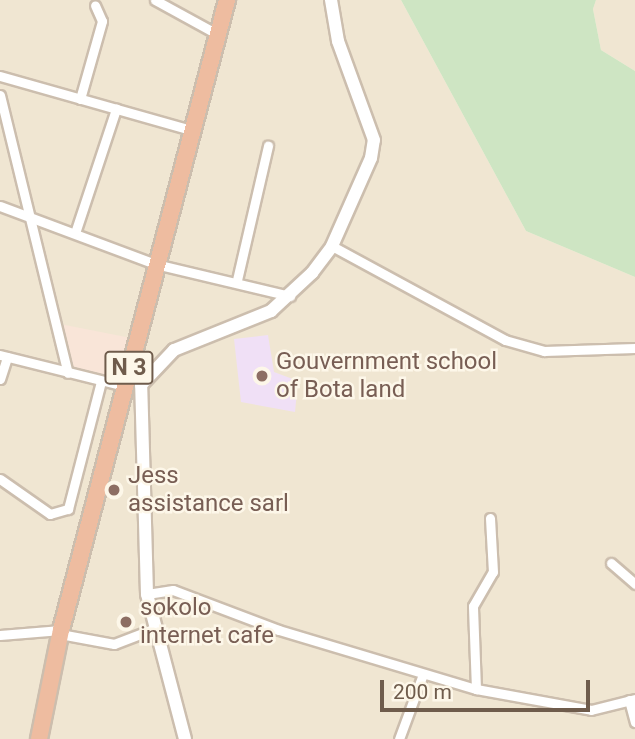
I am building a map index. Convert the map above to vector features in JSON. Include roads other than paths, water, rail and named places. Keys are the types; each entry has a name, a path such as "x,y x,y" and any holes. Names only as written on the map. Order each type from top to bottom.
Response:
{"highway":[{"name":"N 3","path":"39,739 60,632 130,383 155,264 227,0"}],"street":[{"path":"155,0 219,35"},
{"path":"0,379 3,356 101,381 130,383 174,350 254,321 290,296 332,246 371,158 374,140 338,41 331,0"},
{"path":"80,99 102,21 95,5"},
{"path":"0,76 191,130"},
{"path":"0,95 68,373"},
{"path":"75,233 116,109"},
{"path":"237,280 268,146"},
{"path":"0,207 155,264 237,280 290,296"},
{"path":"332,246 505,340 544,351 635,348"},
{"path":"0,479 50,514 68,509 101,381"},
{"path":"130,383 147,594 153,629 185,739"},
{"path":"476,689 474,606 493,572 490,518"},
{"path":"611,563 635,584"},
{"path":"147,594 173,590 279,630 476,689 591,710 632,699 635,722"},
{"path":"0,635 60,632 114,644 153,629"},
{"path":"399,739 423,674"}],"place":[{"name":"Gouvernment school of Bota land","path":"262,376"},
{"name":"Jess assistance sarl","path":"114,490"},
{"name":"sokolo internet cafe","path":"126,622"}]}
